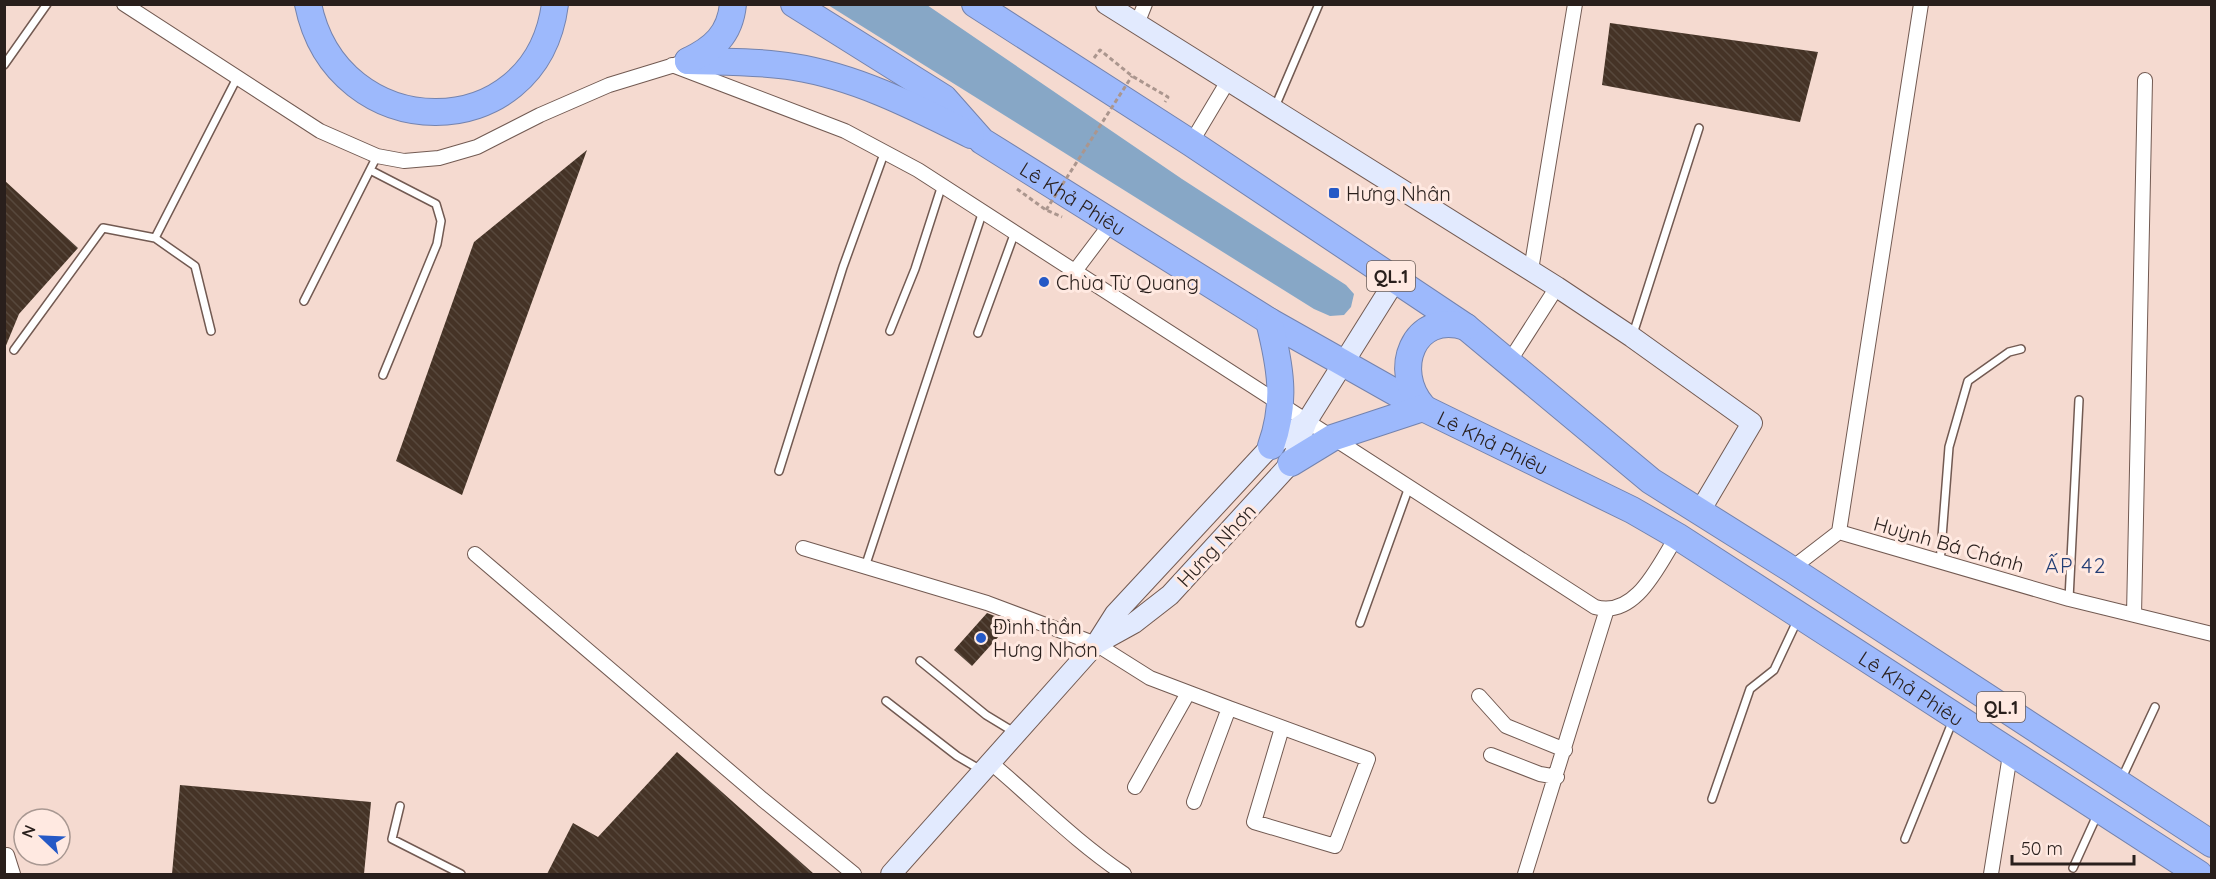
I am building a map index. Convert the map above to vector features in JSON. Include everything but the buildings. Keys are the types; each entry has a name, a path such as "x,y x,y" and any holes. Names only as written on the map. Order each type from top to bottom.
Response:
{"highway":[{"path":"308,4 315,30 328,57 353,85 376,99 402,110 432,113 461,109 488,100 514,85 534,62 549,35 555,4"},
{"path":"680,63 710,51 732,16 733,4"},
{"name":"Lê Khả Phiêu","path":"794,4 944,98 982,141 1269,321 1423,408 1632,510 1677,536 2194,873"},
{"name":"Lê Khả Phiêu","path":"975,4 1191,143 1466,327 1651,481 1791,569 2211,844"},
{"path":"680,63 794,67 846,79 916,107 982,141"},
{"path":"1269,321 1280,363 1282,405 1270,446"},
{"path":"1291,463 1332,438 1423,408 1410,390 1407,379 1411,351 1422,335 1438,325 1448,323 1466,327"}],"street":[{"path":"124,4 320,131 377,156 404,161 439,158 477,147 540,115 609,85 680,63 820,120 885,150 1590,604 1607,609 1619,607 1634,598 1677,536"},
{"path":"1106,4 1531,270 1632,337 1752,423 1700,511"},
{"path":"1137,24 1145,4"},
{"path":"1531,270 1575,4"},
{"path":"1791,569 1839,532 1921,4"},
{"path":"2134,615 2145,80"},
{"path":"1191,143 1228,81"},
{"path":"1075,271 1112,222"},
{"name":"Hưng Nhơn","path":"1096,644 1134,623 1170,595 1291,463 1307,421 1396,279"},
{"path":"1509,362 1557,287"},
{"name":"Hưng Nhơn","path":"891,874 1096,644 1115,614 1270,446 1307,421"},
{"name":"Huỳnh Bá Chánh","path":"1839,532 1940,564 2211,634"},
{"path":"803,548 987,603 1096,644 1150,678 1368,759 1335,846 1254,822 1282,728"},
{"path":"475,554 854,874"},
{"path":"1525,874 1557,777 1607,609"},
{"path":"1135,786 1188,693"},
{"path":"1479,696 1506,726 1565,750"},
{"path":"1194,802 1229,708"},
{"path":"1491,755 1540,774 1557,777"},
{"path":"1991,874 2010,755"},
{"path":"987,767 1046,808 1109,870 1124,874"},
{"path":"7,855 13,874"}],"lane":[{"path":"4,64 47,4"},
{"path":"1274,110 1319,4"},
{"path":"155,238 237,78"},
{"path":"1632,337 1699,128"},
{"path":"779,471 843,267 885,150"},
{"path":"304,301 377,156"},
{"path":"370,170 436,204 441,221 437,244 383,375"},
{"path":"890,332 915,269 942,185"},
{"path":"866,567 983,211"},
{"path":"14,350 103,228 155,238 195,266 211,331"},
{"path":"978,333 1015,232"},
{"path":"1940,564 1949,447 1968,381 2009,352 2021,349"},
{"path":"2069,599 2079,400"},
{"path":"1360,623 1409,487"},
{"path":"1712,799 1750,689 1774,670 1799,616"},
{"path":"920,661 986,715 1016,734"},
{"path":"886,701 957,756 987,767"},
{"path":"2119,785 2154,706"},
{"path":"1905,839 1954,717"},
{"path":"400,806 392,839 461,874"},
{"path":"2073,868 2099,811"}],"path":[{"path":"1046,210 1132,76"}],"water":[{"path":"828,5 927,5 1182,179 1346,285 1354,294 1351,307 1344,315 1330,316 1314,309"}],"place":[{"name":"Hưng Nhân","path":"1334,193"},
{"name":"Chùa Từ Quang","path":"1044,282"},
{"name":"Đình thần Hưng Nhơn","path":"981,638"}],"district":[{"name":"ẤP 42","path":"2076,565"}]}
